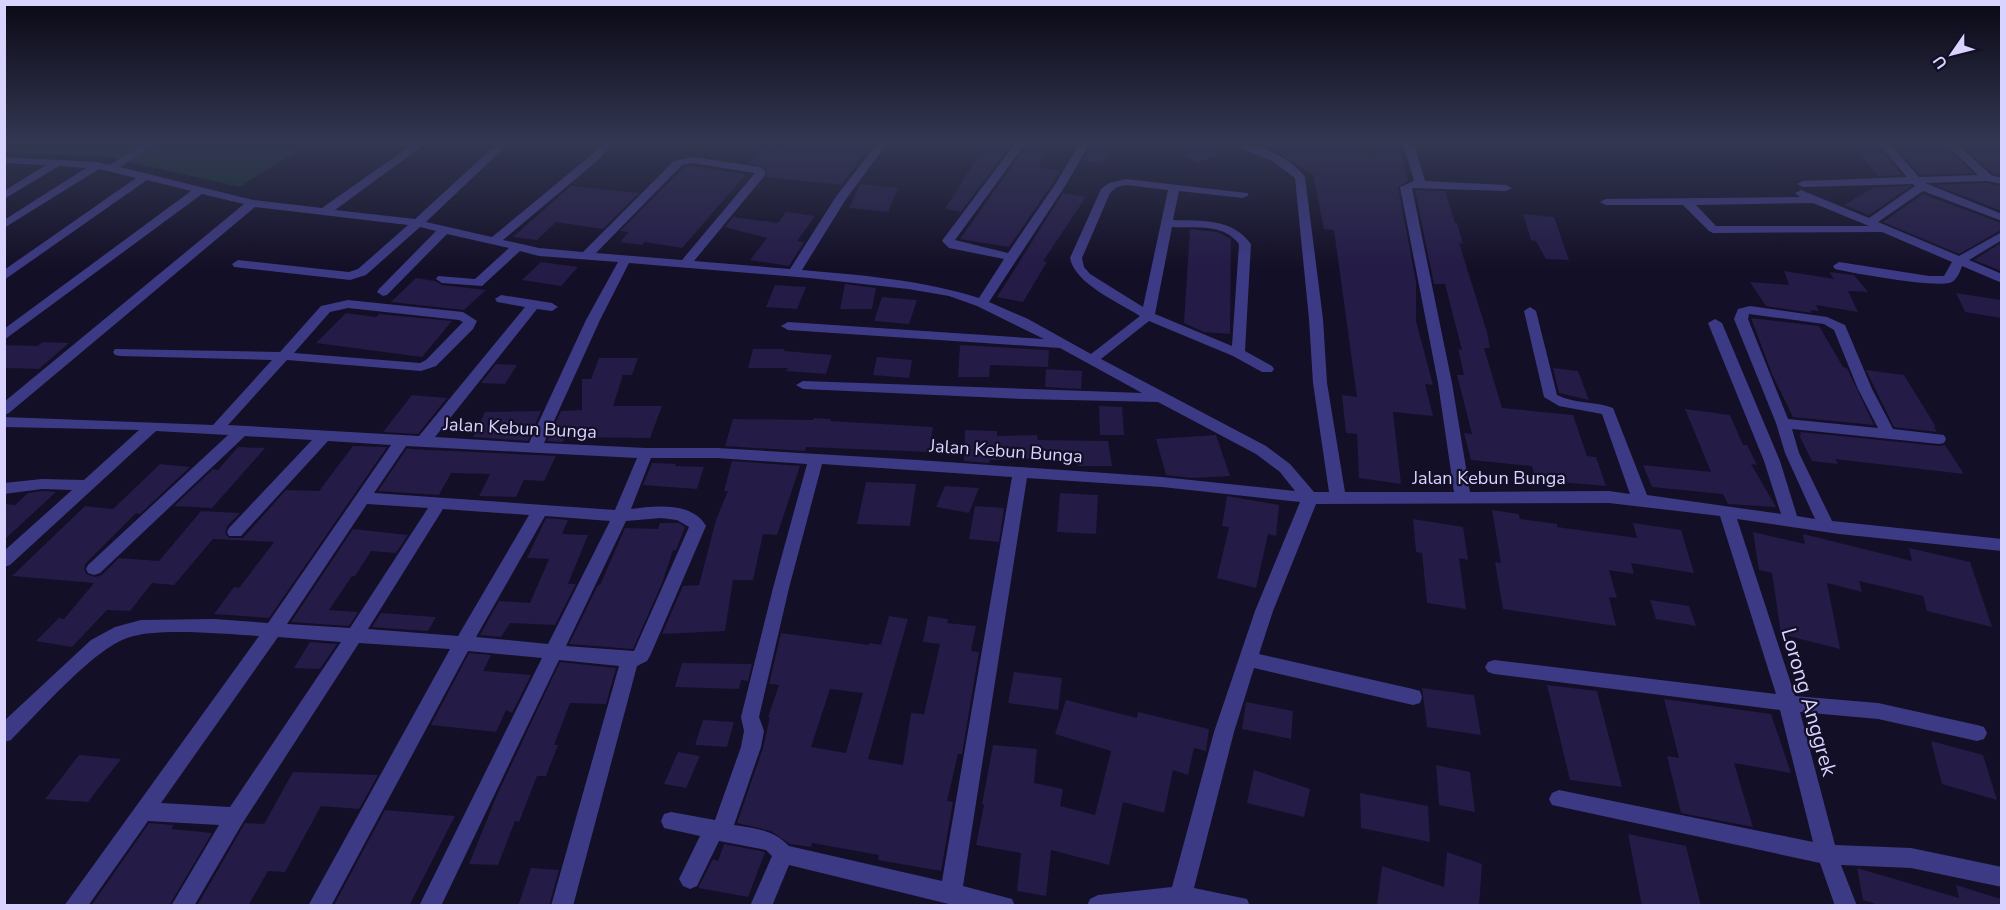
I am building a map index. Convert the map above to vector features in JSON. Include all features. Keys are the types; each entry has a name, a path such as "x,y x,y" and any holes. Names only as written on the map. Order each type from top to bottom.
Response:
{"street":[{"path":"4,196 24,183"},
{"path":"4,225 68,183"},
{"path":"4,276 135,183"},
{"path":"172,183 254,203 417,223 539,252 794,273 908,285 951,293 982,303 1023,322 1161,398 1262,450 1285,468 1310,498 1264,611 1224,732 1179,901"},
{"path":"325,212 365,183"},
{"path":"238,264 352,276 368,268 460,183"},
{"path":"493,242 564,183"},
{"path":"585,256 658,183"},
{"path":"685,264 753,183"},
{"path":"794,273 852,183"},
{"path":"991,183 948,241 1010,256"},
{"path":"982,303 1010,256 1062,183"},
{"path":"1120,183 1105,191 1076,258 1078,268 1086,277 1148,316 1238,353 1267,369"},
{"path":"1144,183 1243,195"},
{"path":"1301,183 1316,319 1320,383 1338,499"},
{"path":"1910,183 1802,189 1816,200 2001,279"},
{"path":"1869,223 1918,183"},
{"path":"1920,183 2001,218"},
{"path":"1463,497 1446,383 1406,187 1420,184 1506,188"},
{"path":"1092,360 1148,316 1174,186"},
{"path":"4,336 199,191"},
{"path":"1606,202 1816,200"},
{"path":"1686,201 1713,229 1886,230"},
{"path":"4,410 254,203"},
{"path":"1168,223 1228,227 1241,236 1245,244 1238,353"},
{"path":"383,292 444,230"},
{"path":"1839,266 1940,281 1952,275 1959,261 2001,235"},
{"path":"442,279 478,283 517,247"},
{"path":"534,448 593,320 626,260"},
{"path":"501,299 552,308"},
{"path":"120,352 283,356 424,366 431,363 453,342 470,321 463,316 348,304 338,305 322,312 283,356 216,430"},
{"path":"423,442 534,304"},
{"path":"1826,526 1792,453 1783,423 1741,319 1743,312 1750,310 1827,321 1840,328 1865,389 1889,435"},
{"path":"1530,311 1551,397 1562,403 1596,406 1608,411 1641,501"},
{"path":"1715,323 1772,461 1791,521"},
{"path":"788,326 1062,344"},
{"path":"802,385 931,389 1074,398 1161,398"},
{"name":"Jalan Kebun Bunga","path":"4,422 153,426 646,453 717,453 1162,482 1310,498 1609,497 1826,526 2001,545"},
{"path":"1783,423 1939,439"},
{"path":"4,561 153,426"},
{"path":"94,569 242,431"},
{"path":"236,532 324,436"},
{"path":"75,906 273,630 401,441"},
{"path":"430,906 620,516 646,453"},
{"path":"690,879 718,829 751,747 754,731 750,717 781,588 816,459"},
{"path":"951,892 1020,472"},
{"path":"4,489 42,484 87,485"},
{"path":"4,734 97,645 121,632 141,627 214,626 463,643 630,660 641,656 698,526 684,514 653,512 620,516 362,498"},
{"path":"182,906 235,818 440,503"},
{"path":"319,906 463,643 541,509"},
{"name":"Lorong Anggrek","path":"1727,512 1788,703 1827,855 1846,906"},
{"path":"1248,659 1413,697"},
{"path":"562,906 630,660"},
{"path":"1494,667 1788,703 1878,711 1977,733"},
{"path":"1559,799 1827,855 1911,858 2001,877"},
{"path":"143,811 235,818"},
{"path":"671,821 772,842 783,854 1004,906"},
{"path":"761,906 783,854"},
{"path":"1098,906 1179,901 1239,906"}],"green space":[{"path":"224,183 245,183 239,187"}],"building":[{"path":"668,183 738,183 682,248 645,242 642,245 620,242 629,232 620,231"},
{"path":"961,183 982,183 961,212 945,209"},
{"path":"1000,183 1052,183 1009,247 960,239"},
{"path":"1315,183 1404,183 1398,187 1416,282 1416,321 1433,385 1425,384 1433,416 1393,412 1401,484 1359,478 1357,434 1346,433 1342,395 1357,397 1334,230 1324,229"},
{"path":"1989,183 2001,186 2001,211 1936,185"},
{"path":"860,184 898,188 888,212 849,208"},
{"path":"571,186 639,193 603,229 556,222 537,240 513,237"},
{"path":"1911,186 1869,215 1844,205 1874,187"},
{"path":"1415,190 1445,191 1455,223 1457,223 1463,244 1459,243 1487,332 1490,348 1484,348 1502,408 1573,415 1587,456 1596,457 1606,486 1536,480 1532,466 1471,460 1464,433 1472,434 1457,375 1464,375 1458,349 1462,350 1445,284 1434,284"},
{"path":"1063,193 1086,197 1043,261 1047,262 1023,302 997,297"},
{"path":"1923,194 2001,223 2001,230 1959,254 1883,222"},
{"path":"786,212 815,216 797,241 804,242 789,266 750,260 767,238 725,227 733,217 778,223"},
{"path":"1523,214 1554,217 1569,260 1546,259 1536,241 1531,240"},
{"path":"1190,229 1217,232 1231,239 1230,334 1204,332 1184,323"},
{"path":"2001,243 2001,271 1974,260"},
{"path":"541,262 578,267 561,286 522,280"},
{"path":"1784,271 1834,279 1829,272 1854,275 1868,292 1848,291 1858,312 1816,305 1819,311 1810,310 1812,313 1766,306 1750,282 1789,285"},
{"path":"416,278 435,281 442,285 486,290 464,310 391,302"},
{"path":"845,284 876,288 872,309 840,309"},
{"path":"775,285 806,287 797,309 766,307"},
{"path":"1956,293 2001,300 2001,318 1965,312"},
{"path":"882,297 917,300 909,324 874,321"},
{"path":"346,313 452,321 422,357 316,343"},
{"path":"1751,318 1819,326 1843,367 1847,368 1874,425 1793,417 1772,374"},
{"path":"43,342 69,343 39,369 4,368 4,345 37,346"},
{"path":"960,345 1049,350 1048,367 990,365 989,377 958,377"},
{"path":"753,349 785,349 784,351 832,355 826,374 786,371 788,368 748,368"},
{"path":"877,357 912,360 909,378 873,375"},
{"path":"599,358 638,358 632,375 623,375 613,406 662,406 650,438 565,437 563,442 547,441 561,411 582,410 582,379 591,379"},
{"path":"496,364 517,365 505,384 481,383"},
{"path":"1553,368 1578,371 1589,400 1559,393"},
{"path":"1046,369 1082,371 1081,389 1045,387"},
{"path":"1866,370 1904,375 1937,432 1894,427"},
{"path":"412,395 447,398 418,434 383,432"},
{"path":"1099,406 1122,407 1124,435 1100,435"},
{"path":"1685,409 1730,415 1743,445 1747,445 1757,465 1751,464 1776,507 1728,504 1723,494 1652,487 1643,465 1711,472"},
{"path":"541,411 528,441 473,437 485,412"},
{"path":"814,418 933,427 929,452 806,447 805,451 725,446 733,419 813,420"},
{"path":"965,430 997,431 997,436 1037,435 1038,440 1108,441 1112,466 1078,466 1077,461 1048,462 1048,458 990,460 989,463 964,461"},
{"path":"1800,432 1945,445 1964,474 1835,459 1838,464 1812,461 1799,435 1801,435"},
{"path":"1216,435 1230,476 1192,478 1166,475 1156,439"},
{"path":"353,446 387,447 269,618 214,614 234,587 239,588 274,542 213,539 174,585 152,583 130,611 107,610 72,647 36,641 59,618 64,619 94,583 12,576 85,506 113,509 160,464 190,467 140,514 136,513 86,563 84,568 86,574 95,577 102,575 119,558 159,561 201,511 240,513 227,526 225,533 229,538 243,538 286,490 319,491"},
{"path":"238,447 265,448 212,508 174,506 213,469 218,470"},
{"path":"407,448 556,456 544,481 524,480 516,497 479,496 490,474 451,473 439,495 378,491"},
{"path":"732,461 800,466 777,535 763,534 753,580 733,580 725,631 662,634 683,586 699,585 716,520 728,491 724,491"},
{"path":"652,463 704,467 697,489 643,485"},
{"path":"866,482 916,484 910,526 857,524"},
{"path":"945,486 979,488 969,513 936,507"},
{"path":"56,492 4,540 4,504 15,505 28,493"},
{"path":"1060,493 1098,495 1096,534 1057,532"},
{"path":"1227,496 1279,505 1276,536 1268,534 1256,588 1217,578 1229,527 1222,526"},
{"path":"975,506 1004,508 999,542 969,539"},
{"path":"1492,510 1519,514 1520,519 1557,524 1557,527 1637,538 1633,523 1681,530 1694,573 1631,563 1634,574 1609,570 1617,598 1609,597 1616,626 1503,609 1495,562 1501,563"},
{"path":"546,518 568,520 562,534 588,535 568,584 576,584 555,625 510,623 501,637 480,635 499,601 530,603 549,559 527,558"},
{"path":"1413,519 1463,527 1468,560 1459,558 1466,609 1427,603 1422,553 1416,552"},
{"path":"660,523 679,523 685,527 676,550 673,550 662,583 633,649 569,644 600,585 625,528 658,529"},
{"path":"353,529 408,535 396,553 371,551 329,610 358,612 349,626 291,622"},
{"path":"1753,532 1805,544 1803,534 1912,561 1909,548 1970,562 1992,627 1927,611 1923,596 1859,581 1862,592 1827,583 1840,649 1781,634 1772,573 1759,570"},
{"path":"1650,600 1689,606 1696,626 1656,619"},
{"path":"381,613 436,617 428,631 372,627"},
{"path":"889,616 908,619 868,759 903,765 911,713 924,714 940,644 923,642 928,616 948,619 947,623 976,626 971,651 979,652 962,754 958,754 947,801 953,802 941,871 878,860 879,855 812,843 811,847 790,844 771,831 737,823 763,748 770,717 768,717 779,685 769,684 781,633 881,645","holes":["830,689 863,693 846,753 811,747"]},
{"path":"310,642 337,644 320,669 294,668"},
{"path":"469,653 491,655 483,671 531,675 512,713 506,710 496,732 431,725"},
{"path":"560,662 616,668 606,704 570,703 554,745 558,745 546,776 537,776 519,822 515,821 498,865 469,864 497,795"},
{"path":"682,663 752,664 748,681 741,680 739,689 675,687"},
{"path":"1014,672 1062,678 1058,710 1008,703"},
{"path":"1547,685 1597,691 1622,787 1570,780"},
{"path":"1422,688 1474,695 1481,735 1427,727"},
{"path":"1664,699 1771,714 1791,773 1734,763 1753,827 1681,813 1667,756 1679,758"},
{"path":"1066,700 1137,718 1138,712 1209,729 1206,751 1194,748 1188,775 1173,770 1164,813 1123,802 1109,865 1051,850 1046,896 1017,891 1021,853 976,845 993,745 1037,749 1034,783 1063,789 1060,806 1095,815 1111,751 1055,734"},
{"path":"1246,702 1293,711 1291,739 1242,729"},
{"path":"703,720 734,722 727,747 695,745"},
{"path":"1931,741 1983,755 1997,800 1942,784"},
{"path":"678,752 700,756 686,788 664,784"},
{"path":"79,755 121,759 88,802 45,799"},
{"path":"1436,765 1470,772 1475,812 1439,805"},
{"path":"1254,770 1310,789 1304,817 1247,803"},
{"path":"293,772 378,775 359,809 321,806 285,872 268,871 248,906 197,906 245,823 264,824"},
{"path":"1360,793 1428,806 1430,842 1361,828"},
{"path":"385,810 455,816 409,906 334,905"},
{"path":"149,823 174,825 171,829 212,833 169,906 91,906"},
{"path":"1628,834 1686,846 1701,906 1642,906"},
{"path":"724,844 765,852 748,897 698,888 713,859 718,861"},
{"path":"1447,852 1482,864 1479,906 1377,906 1382,866 1444,887"},
{"path":"531,868 559,870 549,906 518,906"},
{"path":"1857,868 1959,898 1956,885 2001,899 2001,906 1882,906 1863,900"}]}
